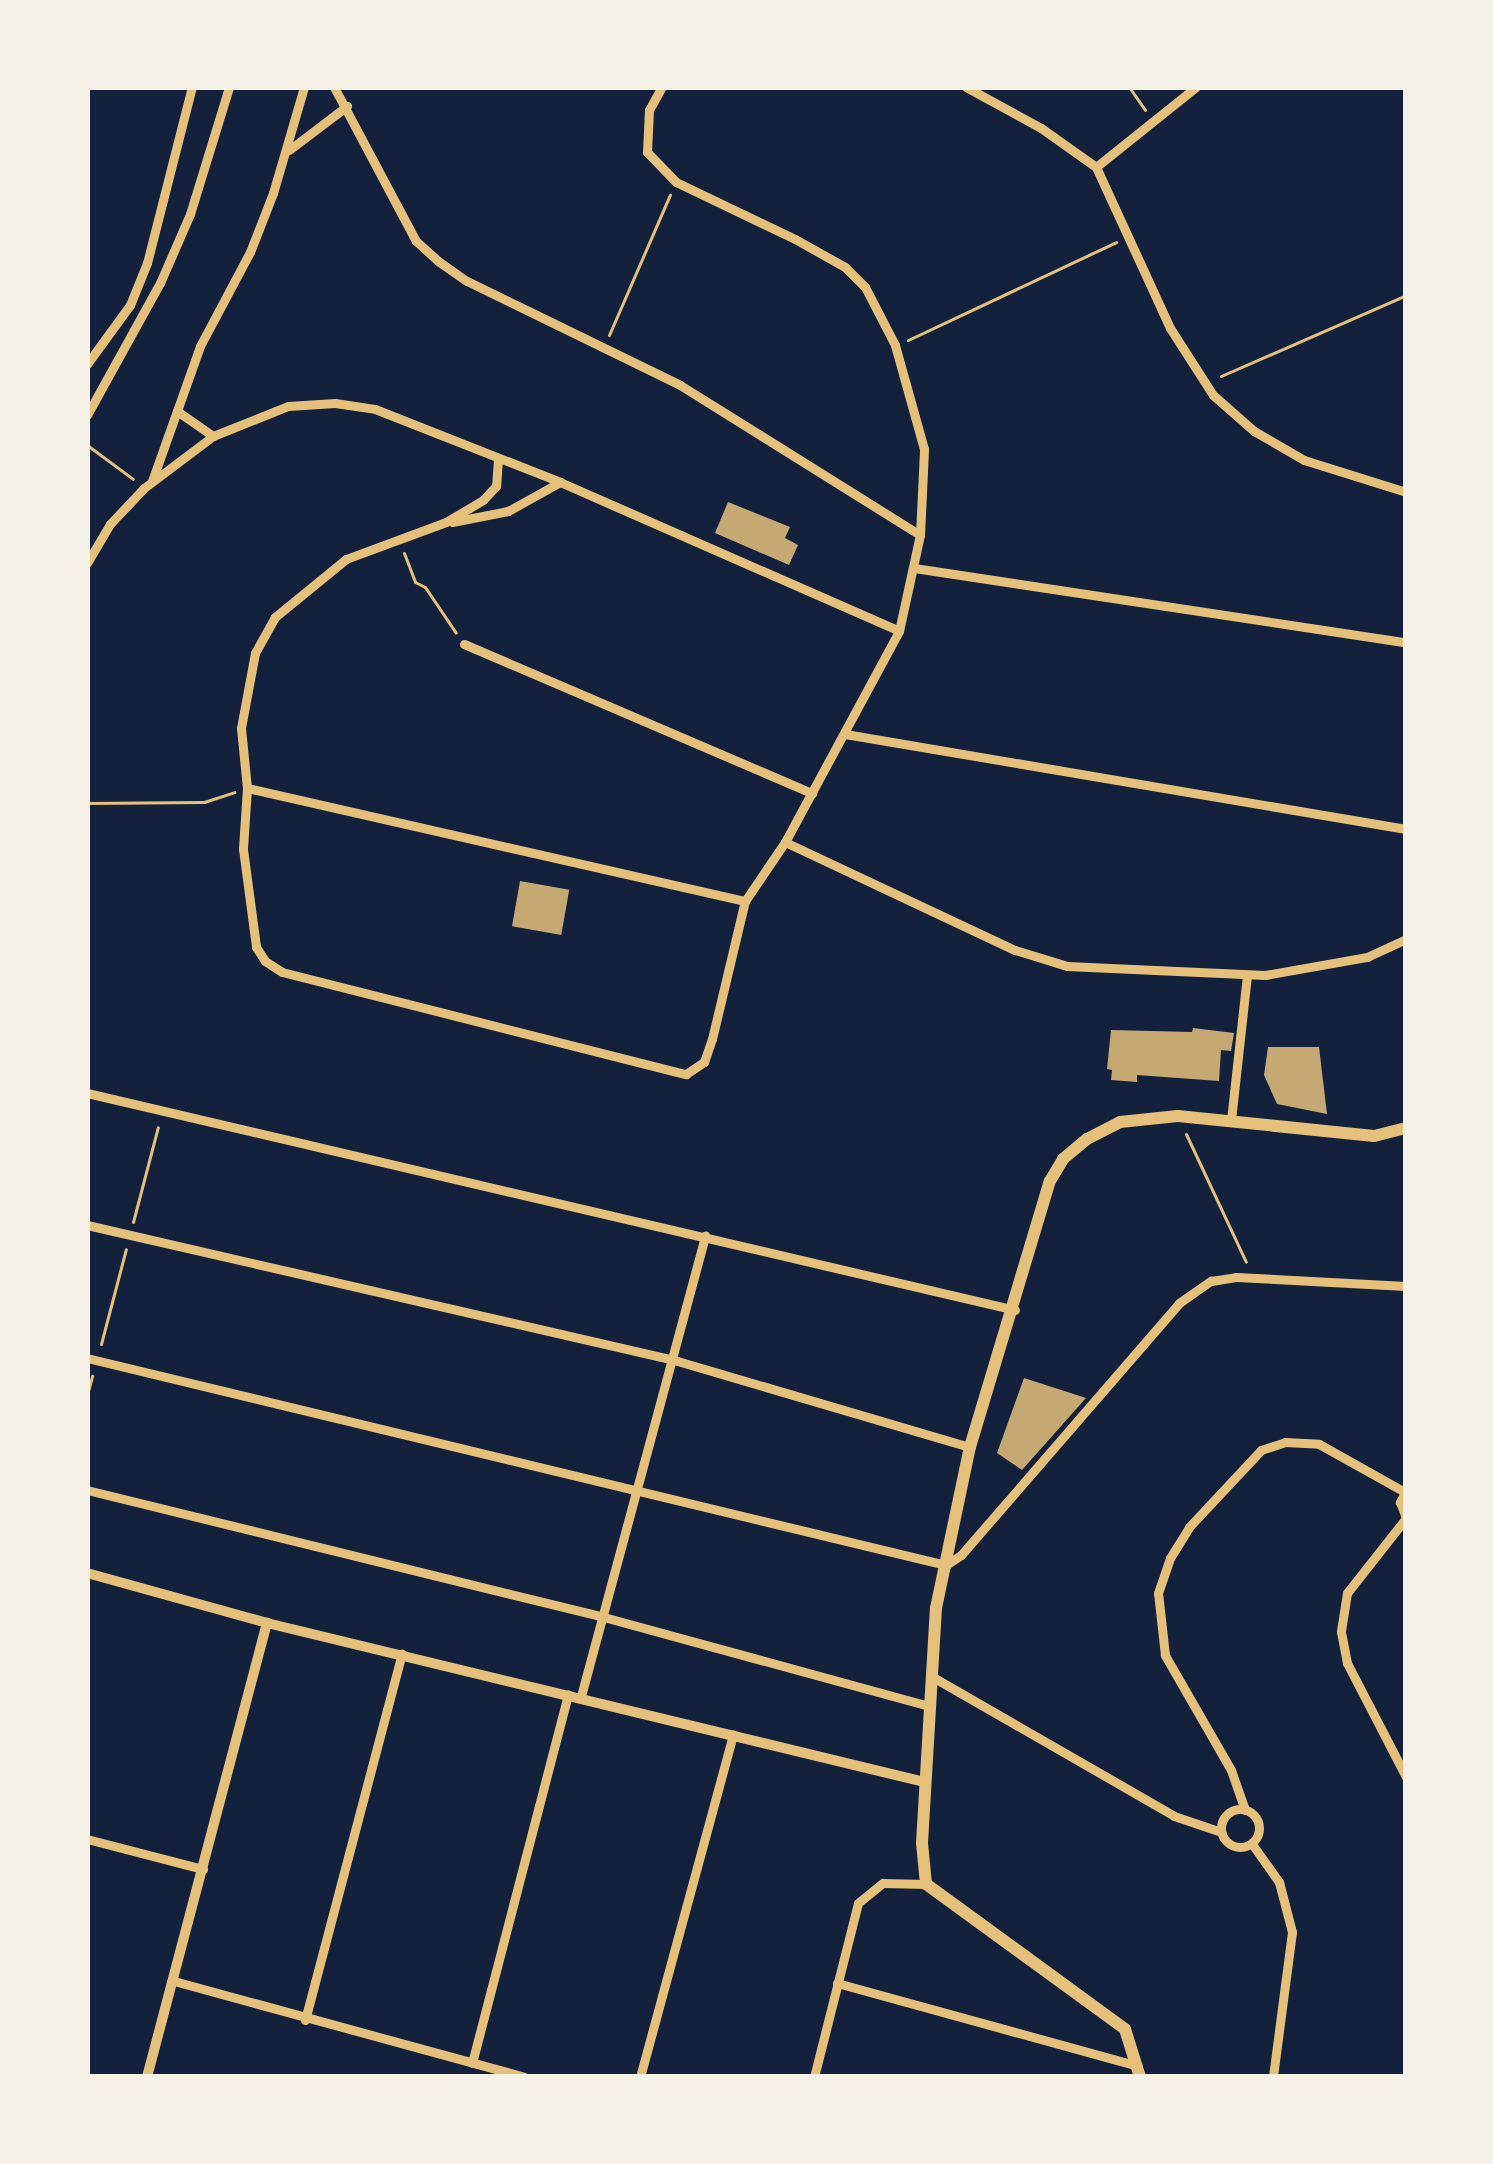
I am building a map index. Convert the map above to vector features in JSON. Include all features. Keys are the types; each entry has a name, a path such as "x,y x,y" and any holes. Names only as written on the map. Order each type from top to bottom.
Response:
{"main road":[{"path":"1140,2072 1125,2029 926,1884 924,1782 938,1588 970,1447 1015,1310 1050,1180 1063,1159 1120,1122 1178,1116 1374,1136 1406,1128"}],"street":[{"path":"87,364 130,305 147,263 191,87"},
{"path":"87,416 160,283 190,214 230,87"},
{"path":"148,484 200,346 250,252 289,150 304,87"},
{"path":"334,87 416,241 427,251 467,281 752,426 920,535"},
{"path":"560,482 508,511 446,522 346,559 275,617 255,653 245,689 244,849 256,947 282,972 686,1074 704,1062 712,1039 745,901 785,842 899,631 920,535 924,449 883,313 845,267 676,182 647,152 649,110 662,87"},
{"path":"966,87 1042,128 1096,167 1169,328 1203,382 1253,430 1304,460 1406,492"},
{"path":"1096,167 1196,87"},
{"path":"289,150 346,106"},
{"path":"87,563 110,524 148,484 213,436 288,406 335,403 375,409 560,482 899,631"},
{"path":"177,411 213,436"},
{"path":"446,522 496,486 498,459"},
{"path":"914,568 1406,643"},
{"path":"464,644 812,793"},
{"path":"845,734 1406,829"},
{"path":"247,788 745,901"},
{"path":"785,842 1015,950 1067,966 1247,975 1367,957 1406,939"},
{"path":"1231,1120 1247,975"},
{"path":"87,1093 1015,1310"},
{"path":"87,1225 674,1360 970,1447"},
{"path":"472,2063 674,1360 705,1235"},
{"path":"92,1359 946,1565 1006,1506 1179,1303 1211,1281 1253,1278 1406,1286"},
{"path":"1252,1844 1260,1828 1245,1810 1231,1770 1165,1654 1158,1593 1170,1558 1189,1527 1261,1450 1285,1442 1318,1444 1406,1492 1400,1502 1406,1518 1347,1593 1341,1632 1347,1663 1406,1778"},
{"path":"87,1490 601,1616 930,1706"},
{"path":"87,1573 267,1622 924,1782"},
{"path":"147,2077 267,1622"},
{"path":"305,2020 402,1654"},
{"path":"930,1676 1174,1816 1221,1832 1234,1846 1252,1844"},
{"path":"640,2077 733,1734"},
{"path":"1221,1832 1228,1814 1245,1810"},
{"path":"87,1839 203,1869"},
{"path":"1252,1844 1279,1882 1292,1932 1273,2077"},
{"path":"814,2077 858,1903 869,1890 902,1880 926,1884"},
{"path":"174,1981 524,2077"},
{"path":"837,1984 1140,2072"}],"path":[{"path":"1129,87 1154,124"},
{"path":"604,347 676,182"},
{"path":"895,345 1129,236"},
{"path":"1203,382 1406,295"},
{"path":"87,445 148,484"},
{"path":"399,538 415,582 425,587 464,644"},
{"path":"87,803 203,802 247,788"},
{"path":"1178,1116 1253,1278"},
{"path":"87,1395 92,1359"}],"building":[{"path":"728,502 790,527 785,538 798,545 789,565 715,533"},
{"path":"520,881 569,890 561,935 512,926"},
{"path":"1193,1028 1234,1033 1231,1051 1221,1050 1219,1081 1137,1075 1137,1082 1111,1080 1112,1070 1107,1069 1111,1030 1192,1032"},
{"path":"1268,1047 1319,1047 1327,1114 1277,1104 1264,1075"},
{"path":"1024,1378 1086,1398 1022,1470 997,1453"}]}
